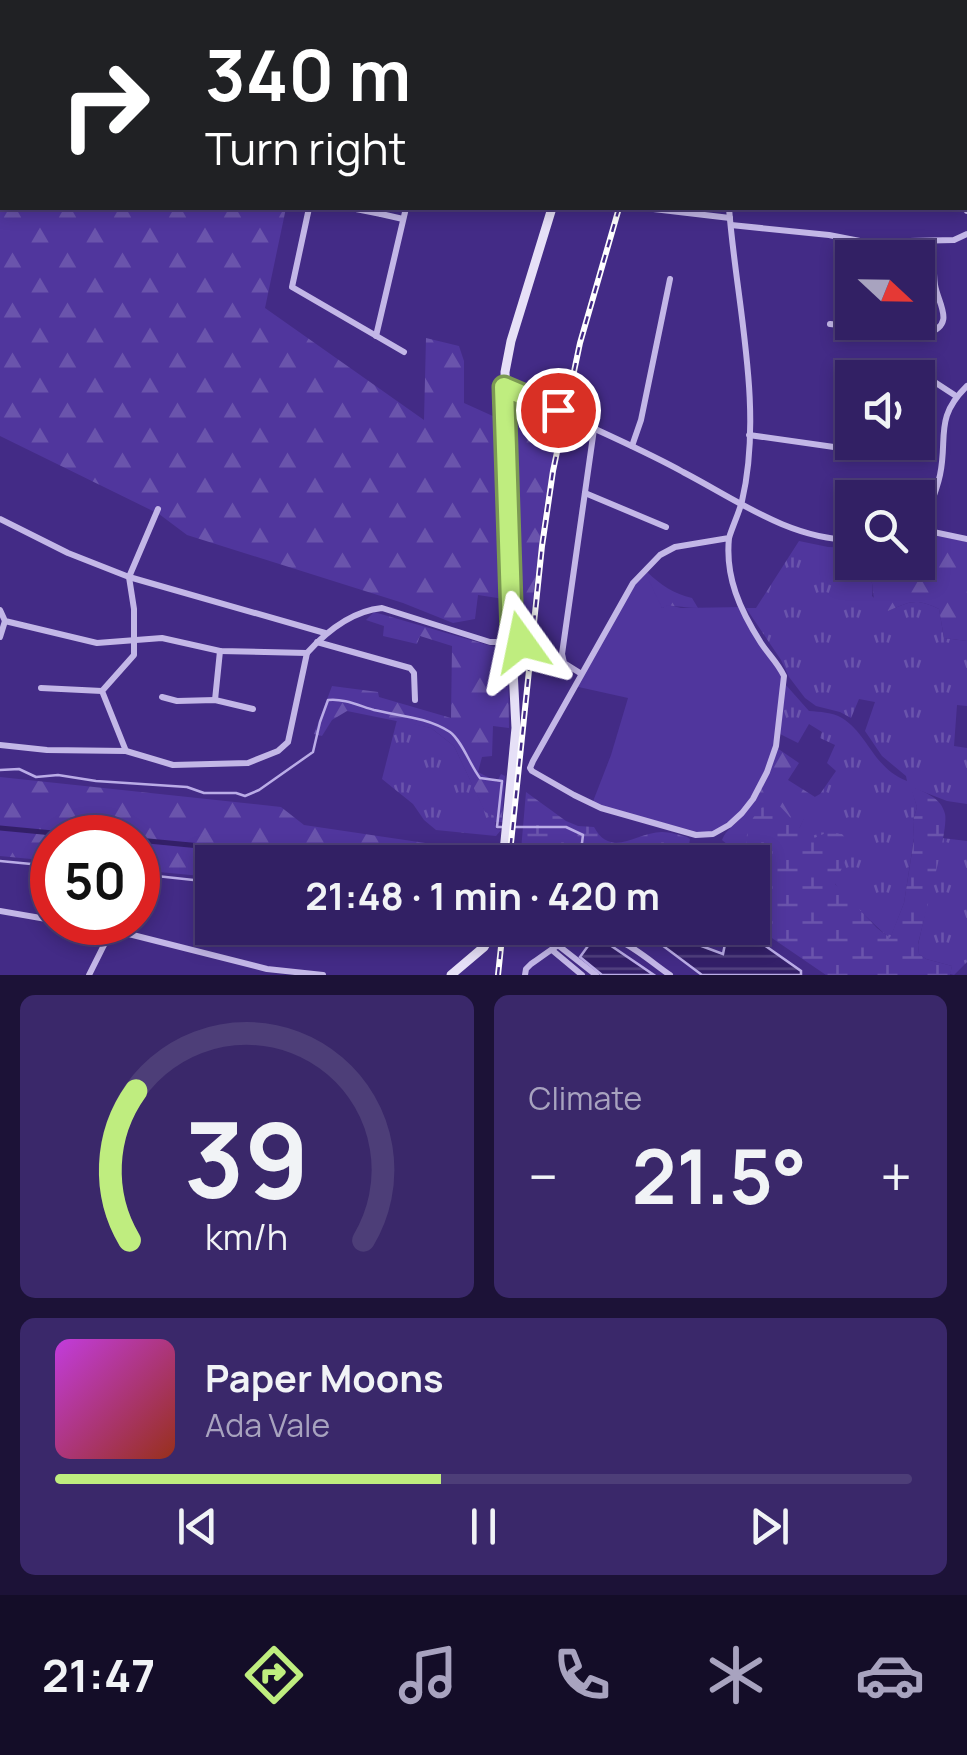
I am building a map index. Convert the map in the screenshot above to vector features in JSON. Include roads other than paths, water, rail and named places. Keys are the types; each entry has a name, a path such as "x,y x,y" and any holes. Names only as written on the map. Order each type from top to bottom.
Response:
{"main road":[{"path":"505,845 516,728 504,387 512,340 551,210"},
{"path":"439,974 451,975 485,945"}],"street":[{"path":"309,210 292,287 404,352"},
{"path":"382,210 403,219"},
{"path":"376,336 405,210"},
{"path":"658,210 853,240"},
{"path":"729,210 746,345 749,435 741,503 729,538 728,556 730,580 762,644 784,676 776,746 768,772 730,825 716,833 696,836 601,808 530,769 633,583 660,555 675,547 729,538"},
{"path":"935,241 954,240 967,234"},
{"path":"632,446 641,420 670,278"},
{"path":"935,288 943,309 942,322 935,330"},
{"path":"830,324 835,325"},
{"path":"935,383 956,396"},
{"path":"935,488 940,474 942,426 956,396 967,386"},
{"path":"504,387 558,410"},
{"path":"572,418 775,523 835,538"},
{"path":"580,673 564,662 562,654 594,429"},
{"path":"749,435 835,447"},
{"path":"585,493 666,527"},
{"path":"102,691 134,655 134,608 129,577 158,510"},
{"path":"0,519 68,553 129,577 326,633"},
{"path":"935,532 967,538"},
{"path":"0,745 126,751 173,765 248,764 288,742 306,653 345,621 382,608 490,642 510,642"},
{"path":"0,610 5,621 0,637"},
{"path":"5,621 97,642 162,638 220,651 306,653"},
{"path":"317,642 410,668 414,672 414,700"},
{"path":"216,700 220,651"},
{"path":"41,688 102,691"},
{"path":"102,691 126,751"},
{"path":"162,697 176,702 216,700 253,709"},
{"path":"0,911 30,916"},
{"path":"525,975 529,965 584,934 609,936 670,975"},
{"path":"160,943 269,972 323,975"},
{"path":"89,975 104,945"},
{"path":"558,947 582,975"},
{"path":"558,947 596,975"}],"waterway":[{"path":"0,770 19,769 36,777 58,775 245,796 313,752 328,700 340,700 422,720 450,732 480,778 502,781 497,827 504,827"},
{"path":"512,827 566,827 583,835 580,845"},
{"path":"0,828 30,831"},
{"path":"160,842 195,846"},
{"path":"0,861 30,864"},
{"path":"160,876 195,880"}],"railway":[{"path":"511,845 553,471 580,343 618,210"},
{"path":"498,975 501,945"}]}
